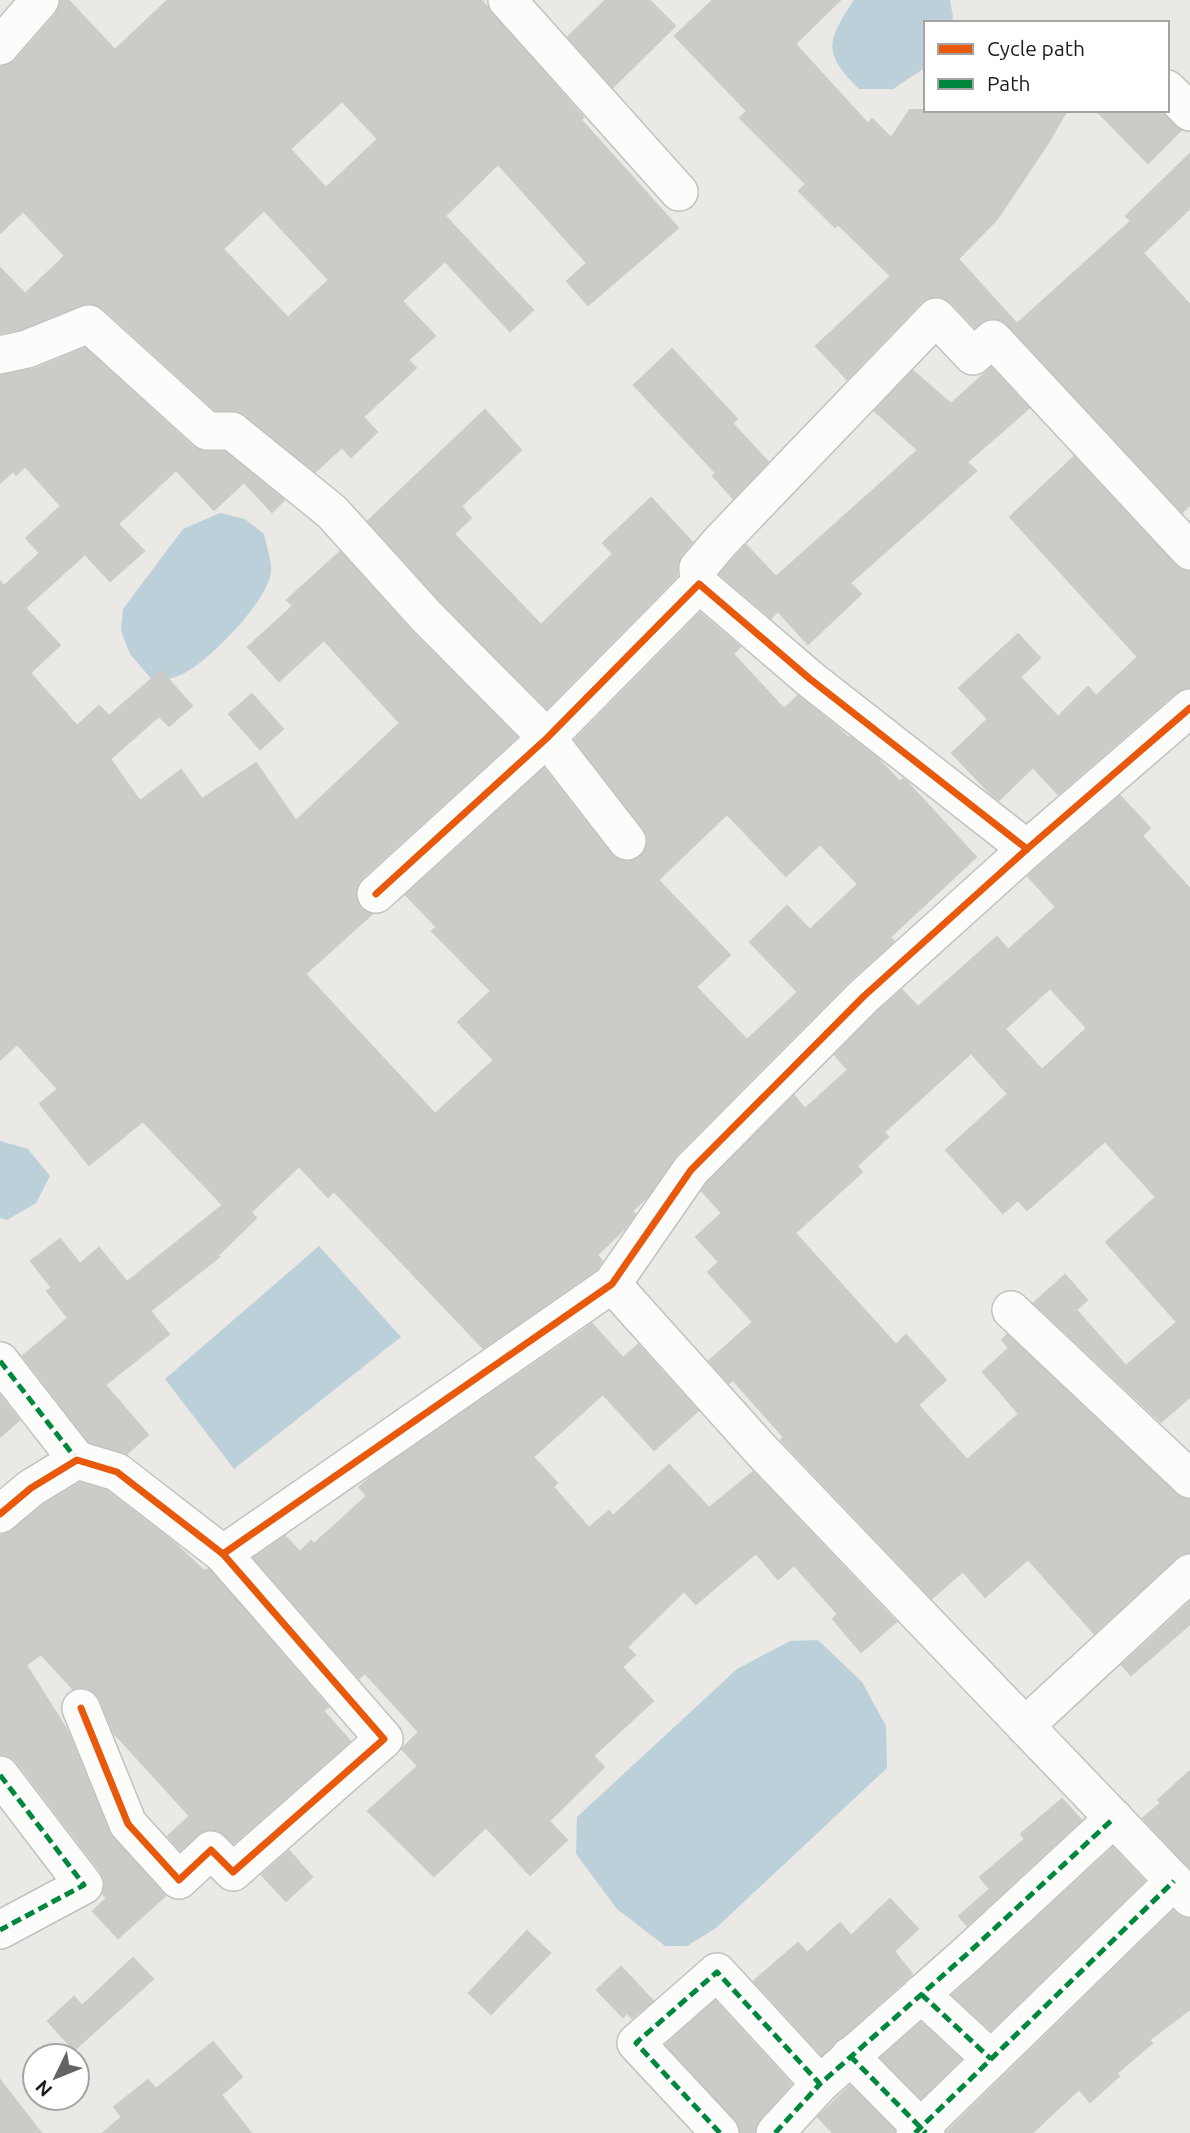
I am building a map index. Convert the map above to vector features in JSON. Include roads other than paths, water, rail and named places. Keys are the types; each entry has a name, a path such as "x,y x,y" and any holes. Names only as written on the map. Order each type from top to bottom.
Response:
{"street":[{"path":"0,46 40,0"},
{"path":"507,0 679,192"},
{"path":"1169,91 1190,112"},
{"path":"1027,849 810,679 699,584 698,568 936,317 973,356 993,339 1190,551"},
{"path":"0,355 27,349 89,324 207,432 232,431 332,512 426,616 547,737 627,841"},
{"path":"376,894 547,737 699,584"},
{"path":"223,1554 612,1284 691,1170 864,996 1027,849 1190,708"},
{"path":"612,1284 761,1450 1182,1890 991,2059 920,2131 850,2056"},
{"path":"1011,1310 1190,1479"},
{"path":"0,1361 78,1460 117,1472 223,1554 384,1738 233,1872 211,1850 178,1880 128,1824 80,1708"},
{"path":"0,1514 31,1488 78,1460"},
{"path":"1025,1726 1190,1573"},
{"path":"0,1775 84,1885 0,1930"},
{"path":"775,2133 850,2056 1114,1818"},
{"path":"720,2133 636,2043 717,1972 820,2084"},
{"path":"921,1994 991,2059"}],"water":[{"path":"854,0 950,0 953,17 952,21 924,21 924,68 893,89 859,89 847,76 834,55 832,46 838,26"},
{"path":"220,513 245,519 264,534 271,567 268,583 249,614 220,645 191,669 154,682 130,654 121,631 123,609 183,529"},
{"path":"0,1141 28,1149 50,1176 36,1203 7,1220 0,1218"},
{"path":"319,1246 401,1337 234,1469 165,1379"},
{"path":"818,1640 862,1682 886,1726 887,1768 716,1928 687,1946 665,1946 617,1909 576,1854 577,1817 737,1669 790,1641"}]}
